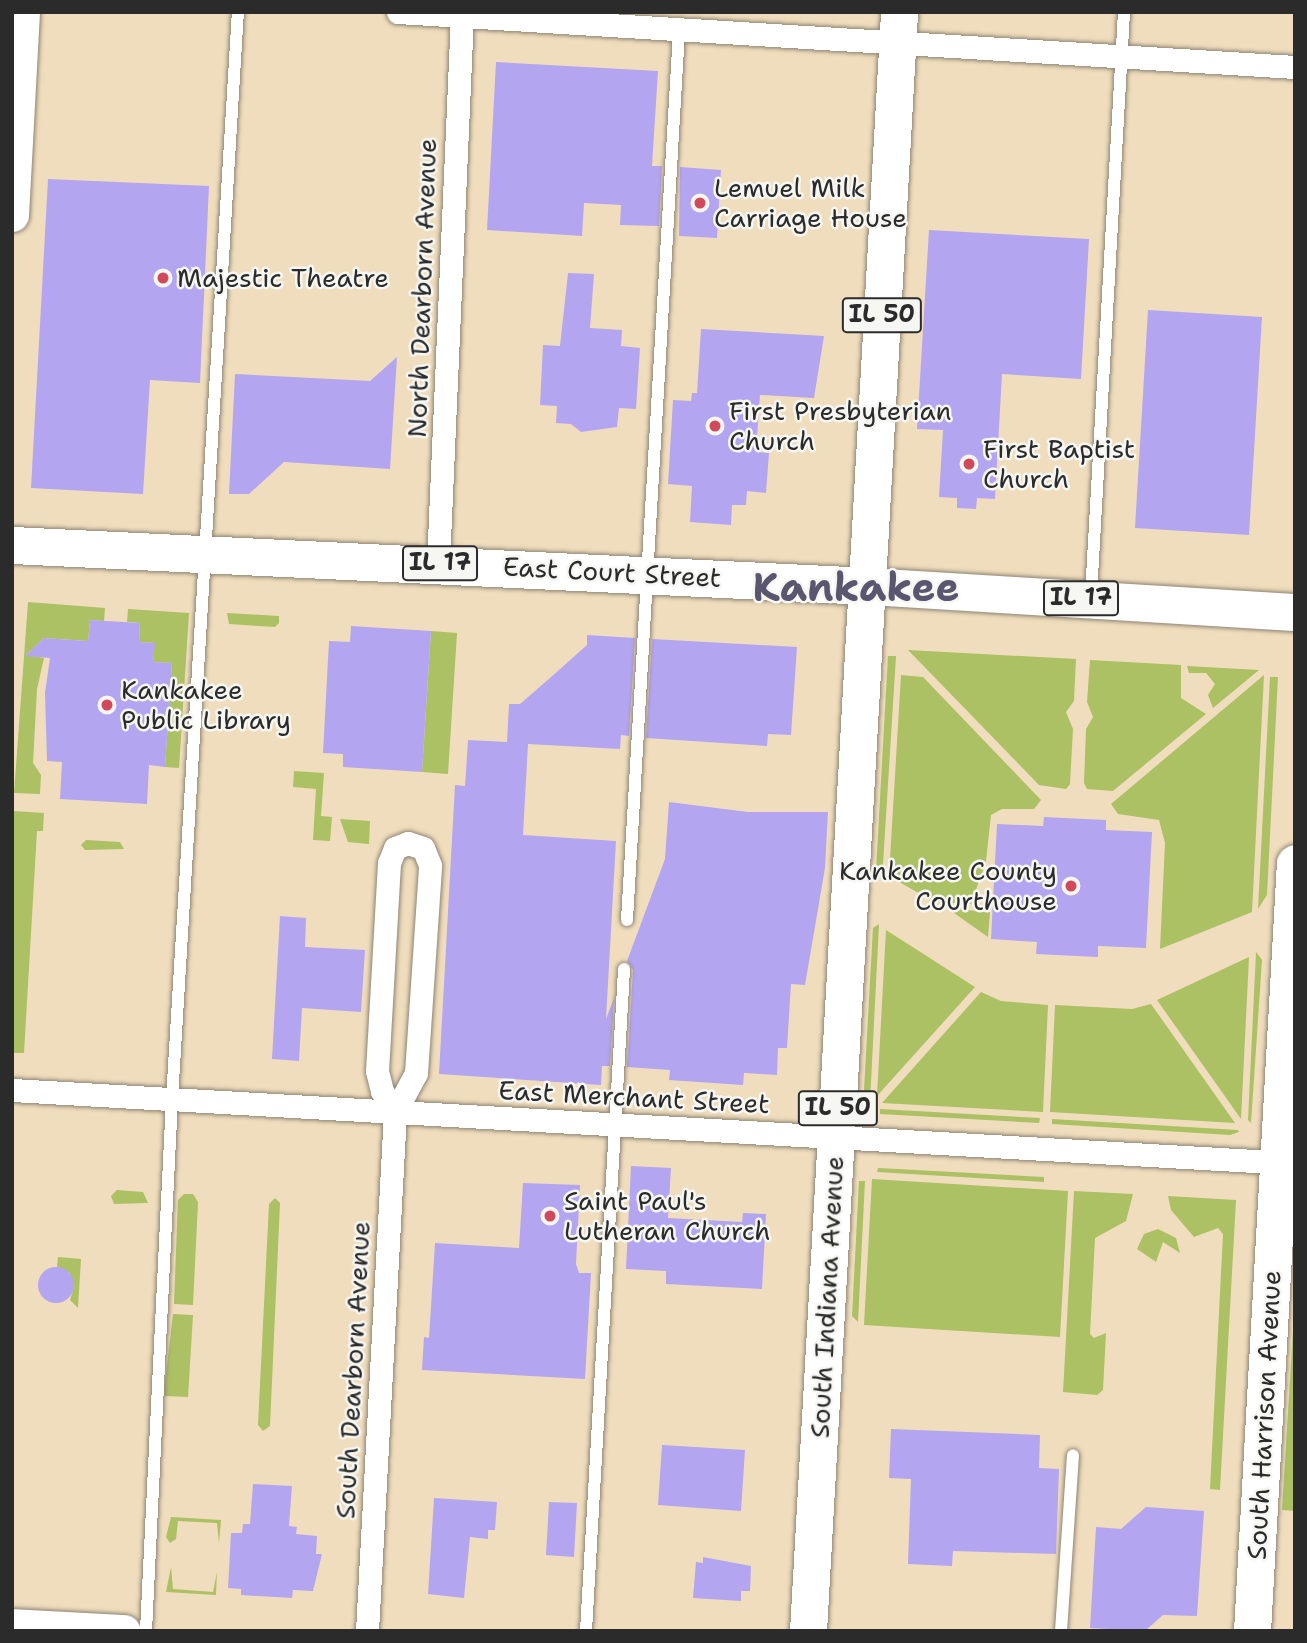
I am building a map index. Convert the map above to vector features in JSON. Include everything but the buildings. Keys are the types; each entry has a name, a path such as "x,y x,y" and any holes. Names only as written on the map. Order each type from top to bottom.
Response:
{"main road":[{"name":"IL 50","path":"867,586 898,29"},
{"name":"East Court Street","path":"12,545 438,563 1295,612"},
{"name":"South Indiana Avenue","path":"808,1631 867,586"},
{"name":"South Harrison Avenue","path":"1252,1631 1286,1163 1295,863"}],"street":[{"path":"12,215 23,12"},
{"path":"398,12 642,20 679,31 898,29 1121,57 1295,67"},
{"name":"North Dearborn Avenue","path":"438,563 462,16"},
{"path":"408,843 423,848 429,865 416,1073 395,1112 382,1091 377,1071 389,863 395,848 408,843"},
{"name":"East Merchant Street","path":"12,1090 1286,1163"},
{"name":"South Dearborn Avenue","path":"367,1631 395,1112"},
{"path":"12,1625 124,1631"}],"lane":[{"path":"146,1631 172,1099 238,12"},
{"path":"1091,599 1124,12"},
{"path":"627,920 679,31"},
{"path":"586,1631 624,969"},
{"path":"1061,1631 1073,1455"}],"green space":[{"path":"28,602 105,608 104,621 90,620 88,641 44,638 26,655 44,658 37,689 33,763 41,775 40,794 14,793"},
{"path":"128,609 189,613 179,768 165,767 172,663 153,662 154,643 139,642 140,623 127,622"},
{"path":"227,613 279,616 279,623 275,627 229,624"},
{"path":"431,631 457,633 448,774 422,772"},
{"path":"908,650 1076,659 1074,701 1066,712 1073,729 1070,784 1066,789 1039,785"},
{"path":"888,656 896,656 882,880 876,871"},
{"path":"1090,660 1181,665 1181,698 1206,714 1113,791 1087,789 1084,783 1086,729 1093,717 1087,702"},
{"path":"1187,666 1259,670 1213,708 1208,695 1215,684 1206,673 1189,673"},
{"path":"901,675 923,677 1041,800 1034,809 1002,809 991,815 986,861 971,904 934,902 889,876"},
{"path":"1264,675 1252,912 1160,949 1165,843 1159,820 1118,814 1111,804"},
{"path":"1270,677 1278,677 1267,895 1258,909"},
{"path":"294,771 324,773 321,816 332,817 330,841 313,840 316,789 293,787"},
{"path":"14,811 44,813 43,831 37,831 24,1053 12,1053"},
{"path":"340,819 370,821 369,844 348,842"},
{"path":"86,840 120,842 124,849 85,850 81,845"},
{"path":"953,909 990,912 988,937 954,913"},
{"path":"879,924 870,1102 866,1101 864,1090 873,928"},
{"path":"886,930 975,987 877,1096"},
{"path":"1256,952 1262,960 1251,1123 1248,1120"},
{"path":"1249,957 1241,1119 1157,1000"},
{"path":"981,992 1001,1001 1048,1005 1043,1112 882,1103"},
{"path":"1151,1004 1235,1123 1050,1112 1055,1005 1132,1009"},
{"path":"880,1109 1040,1118 1039,1123 880,1114"},
{"path":"1052,1119 1239,1132 1230,1135 1052,1124"},
{"path":"878,1168 1044,1177 1044,1182 877,1172"},
{"path":"872,1179 1068,1191 1060,1337 864,1325"},
{"path":"859,1181 865,1181 858,1322 852,1316"},
{"path":"117,1190 143,1192 148,1203 114,1204 111,1196"},
{"path":"1074,1191 1133,1194 1126,1221 1095,1238 1090,1334 1094,1338 1106,1333 1103,1390 1097,1395 1063,1392"},
{"path":"184,1194 193,1194 198,1202 193,1305 174,1304 178,1200"},
{"path":"1168,1196 1236,1200 1220,1490 1210,1489 1223,1234 1218,1228 1194,1237 1171,1210"},
{"path":"275,1198 280,1203 270,1426 263,1431 258,1425 269,1204"},
{"path":"1158,1229 1176,1238 1180,1253 1163,1242 1156,1262 1137,1249 1144,1234"},
{"path":"58,1257 81,1259 78,1308 70,1300 74,1287 70,1273 57,1267"},
{"path":"173,1314 193,1315 188,1397 165,1396 164,1391"},
{"path":"1295,1314 1295,1511 1282,1510"},
{"path":"171,1517 221,1520 219,1543 217,1523 178,1521 176,1539 170,1543 166,1537"},
{"path":"171,1567 173,1589 213,1592 217,1572 216,1595 166,1592"}],"place":[{"name":"Lemuel Milk Carriage House","path":"700,203"},
{"name":"Majestic Theatre","path":"163,278"},
{"name":"First Presbyterian Church","path":"715,426"},
{"name":"First Baptist Church","path":"969,464"},
{"name":"Kankakee Public Library","path":"107,705"},
{"name":"Kankakee County Courthouse","path":"1071,886"},
{"name":"Saint Paul's Lutheran Church","path":"550,1216"}],"district":[{"name":"Kankakee","path":"856,587"}]}
